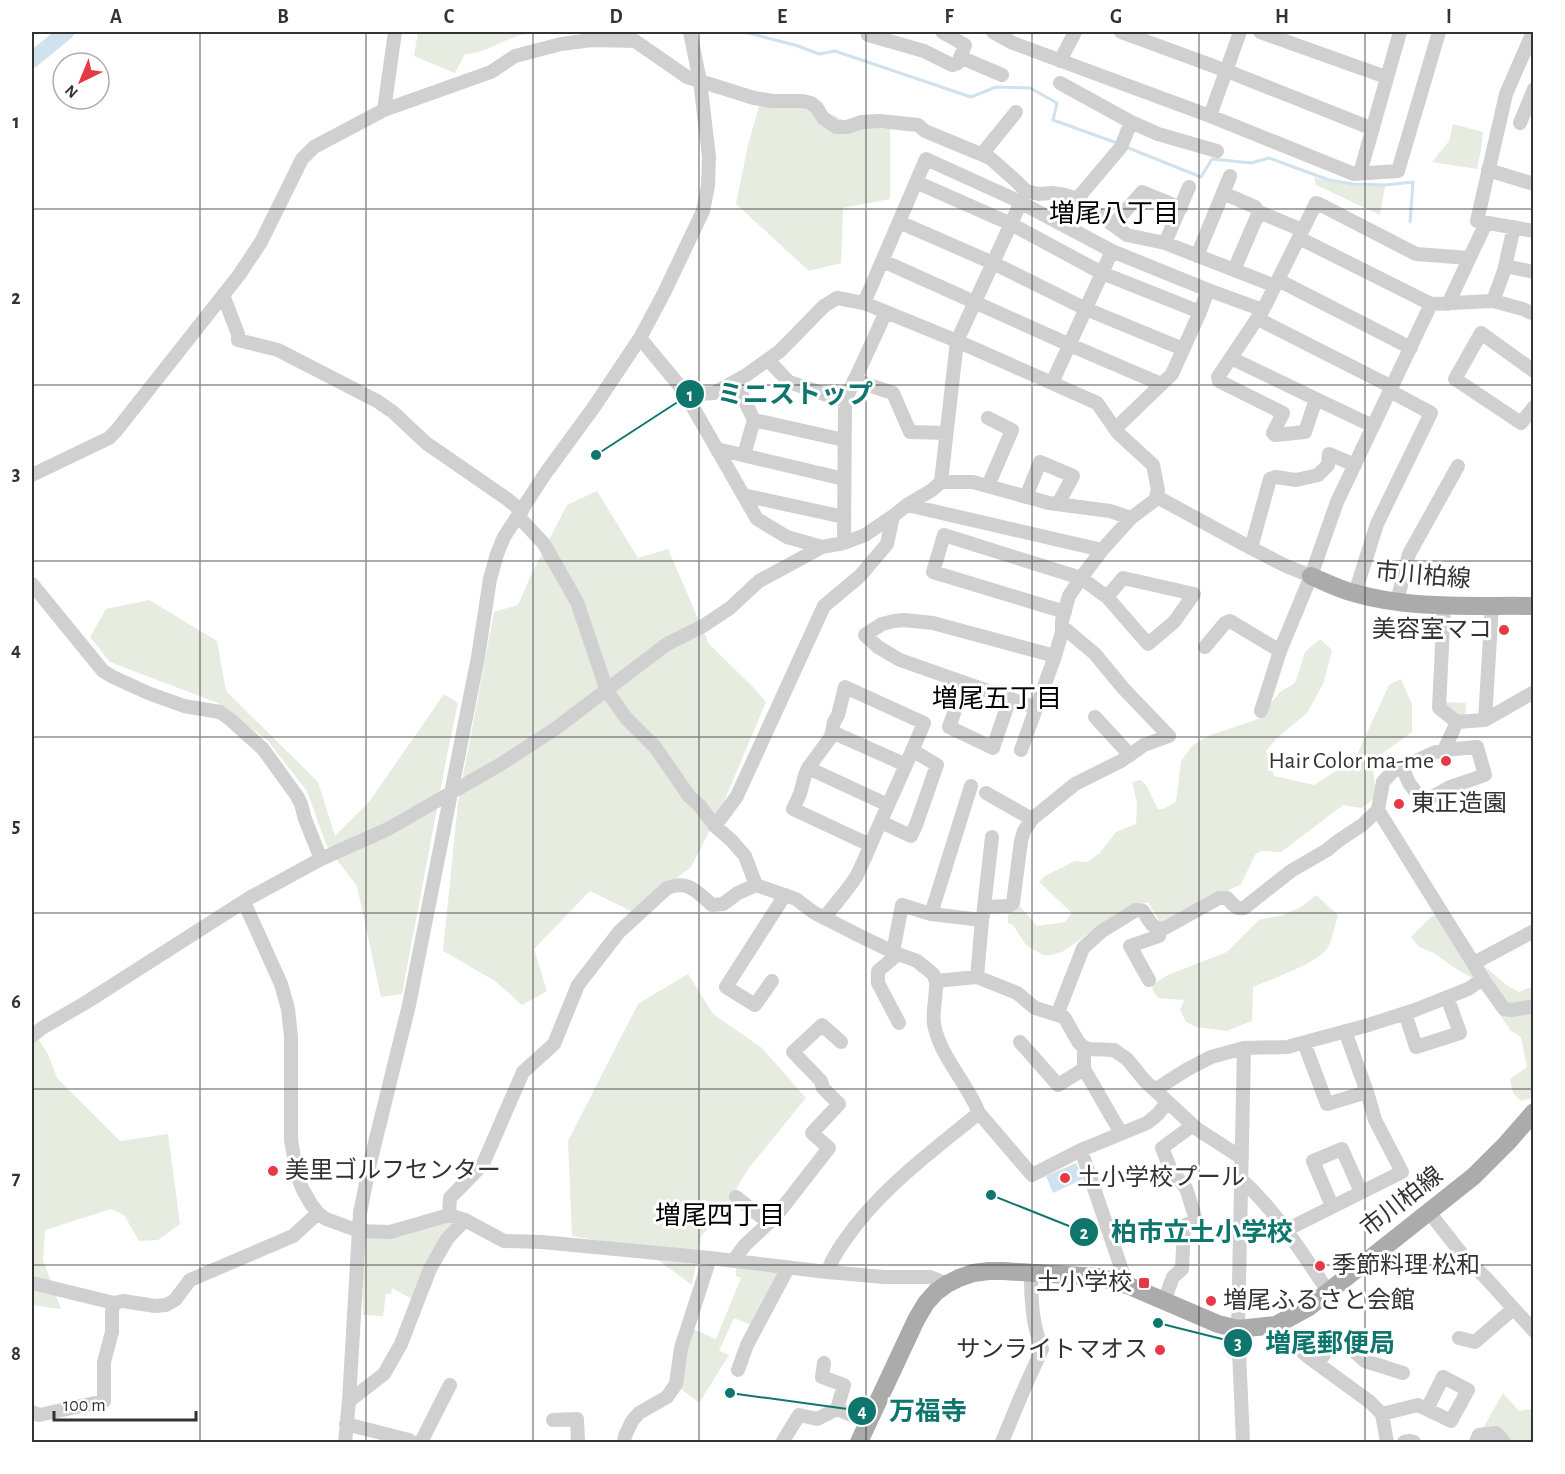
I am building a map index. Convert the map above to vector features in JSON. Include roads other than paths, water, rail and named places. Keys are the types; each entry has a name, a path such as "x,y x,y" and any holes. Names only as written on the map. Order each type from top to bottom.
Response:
{"main road":[{"name":"市川柏線","path":"1311,576 1355,593 1397,601 1444,605 1533,606"},
{"name":"市川柏線","path":"859,1443 926,1303 936,1292 959,1278 989,1270 1099,1277 1127,1285 1218,1324 1238,1329 1276,1325 1309,1307 1474,1176 1491,1161 1533,1112"}],"street":[{"path":"384,110 395,32"},
{"path":"345,1443 360,1213 409,1005 478,657 490,579 504,537 640,338 703,211 708,186 709,157 700,81 690,32"},
{"path":"869,32 868,35 924,51 952,65 958,63 965,45 942,32"},
{"path":"1060,61 1075,32"},
{"path":"1121,32 1373,129"},
{"path":"1210,116 1240,32"},
{"path":"1260,32 1386,77"},
{"path":"1360,173 1400,32"},
{"path":"1002,34 1013,43 1210,116 1354,174 1398,171 1439,32"},
{"path":"1533,32 1506,94 1477,221 1533,231"},
{"path":"32,475 109,438 239,275 261,242 302,159 314,147 384,110 491,72 515,56 561,44 592,40 635,41 687,77 754,98 772,101 803,100 811,103 823,118 836,127 880,121 918,125 925,131 990,158 1015,180 1023,197 957,341 940,482 933,490 907,505 865,535 844,543 822,547 759,581 730,608 703,626 667,644 607,691 501,764 388,829 321,859 244,902 32,1036"},
{"path":"960,57 1002,75"},
{"path":"1060,83 1131,122 1158,134 1217,151"},
{"path":"1501,116 1527,125 1533,89"},
{"path":"982,154 1016,112"},
{"path":"1077,199 1121,147 1131,122"},
{"path":"864,303 926,159 1023,197 1112,251 1261,314 1391,389 1431,413 1377,524 1355,593"},
{"path":"1488,170 1533,184"},
{"path":"1197,256 1230,176"},
{"path":"916,182 1011,224 1102,273 1200,312"},
{"path":"1165,243 1189,187"},
{"path":"1113,225 1142,192 1180,208"},
{"path":"1023,197 1052,193 1077,199 1127,235 1165,243 1234,270 1276,283 1411,348"},
{"path":"1223,193 1255,207 1259,212 1431,304 1493,301 1533,314"},
{"path":"1316,399 1305,432 1275,435 1273,433 1283,413 1219,381 1218,377 1261,314 1316,203 1416,254 1469,258"},
{"path":"1234,270 1259,212"},
{"path":"899,222 993,263 1086,309 1183,349"},
{"path":"1448,304 1486,223"},
{"path":"1493,301 1505,266 1514,227"},
{"path":"1052,383 1112,251"},
{"path":"883,261 1161,384"},
{"path":"1505,266 1533,272"},
{"path":"1116,428 1172,374 1208,290"},
{"path":"223,295 238,334 238,340 278,350 377,401 393,412 426,443 507,499 520,513 544,544 577,602 607,691 626,718 655,747 689,796 745,856 756,885"},
{"path":"686,395 714,393 768,360 780,351 824,306 837,298 864,303 1097,403 1119,433 1153,465 1157,496 1150,505 1131,518 1102,550 1069,596 1055,656 1021,750"},
{"path":"1261,711 1280,651 1311,576 1337,502 1431,304"},
{"path":"844,543 845,400 886,312"},
{"path":"1533,371 1480,333 1455,379 1521,423 1533,407"},
{"path":"640,338 683,390 757,519 786,537 822,547"},
{"path":"1231,358 1373,426"},
{"path":"768,360 789,381 845,400"},
{"path":"854,380 893,393 910,432 946,433"},
{"path":"735,381 754,420 744,455"},
{"path":"988,418 1012,430 988,486"},
{"path":"754,420 844,440"},
{"path":"717,448 844,479"},
{"path":"1251,548 1270,479 1276,477 1296,480 1318,476 1328,465 1329,454 1355,465"},
{"path":"1026,497 1040,462 1073,476 1058,504"},
{"path":"1397,601 1410,554 1458,466"},
{"path":"940,482 973,482 1026,497 1110,511 1131,518"},
{"path":"743,495 844,517"},
{"path":"1157,496 1251,548 1311,576"},
{"path":"907,505 1102,550"},
{"path":"715,826 737,796 824,606 860,576 887,543 893,516"},
{"path":"1065,612 933,572 944,535 1081,578 1107,597 1148,644 1174,622 1194,594 1123,578 1107,597"},
{"path":"32,584 103,671 148,693 184,706 220,712 263,749 301,804 321,859"},
{"path":"1444,605 1439,708 1457,722 1485,720 1533,692"},
{"path":"1485,720 1492,605"},
{"path":"1036,708 900,660 878,647 865,635 882,624 894,621 933,623 1055,656"},
{"path":"1205,647 1225,623 1230,621 1280,651"},
{"path":"899,1023 878,983 878,971 896,953 902,905 931,914 983,913 1009,906 1013,903 1021,841 1032,819 1074,784 1121,761 1144,745 1169,736 1123,688 1095,654 1063,627"},
{"path":"965,683 949,727 993,748 1010,698"},
{"path":"824,918 856,877 924,723 845,687 832,732 827,743 808,768 793,809 870,845"},
{"path":"1095,717 1130,755"},
{"path":"1444,750 1457,722"},
{"path":"832,732 906,765"},
{"path":"1057,1014 1083,948 1136,910 1143,911 1154,927 1160,929 1219,898 1227,898 1236,908 1244,908 1292,871 1362,825 1378,810 1383,782 1392,772 1402,767 1433,753 1477,747 1485,775 1450,787 1423,802 1409,783 1402,767"},
{"path":"881,822 910,836 916,825 937,765 912,750"},
{"path":"808,768 888,806"},
{"path":"931,914 971,786"},
{"path":"986,794 1032,819"},
{"path":"1378,810 1504,1009 1512,1010 1533,1006"},
{"path":"977,977 992,837"},
{"path":"449,1215 450,1198 483,1164 523,1072 555,1044 579,985 619,932 667,888 674,885 693,888 712,905 723,904 738,893 756,885 796,900 824,918 924,965 936,981 934,1022 942,1048 979,1113 1032,1175 1081,1150 1147,1123 1167,1102"},
{"path":"772,981 755,1005 726,987 785,895"},
{"path":"244,902 281,984 288,1009 291,1037 291,1140 295,1167 303,1190 318,1213 326,1219 359,1231 390,1232 449,1215 465,1220 504,1241 542,1242 884,1277 930,1277 947,1284"},
{"path":"1149,980 1130,946 1159,936 1160,929"},
{"path":"1474,963 1533,931"},
{"path":"936,981 977,977 1017,993 1035,1008 1064,1017 1079,1043 1084,1047 1114,1050 1127,1059 1155,1090 1193,1125 1242,1158"},
{"path":"1155,1090 1211,1057 1244,1048 1287,1047 1304,1043 1405,1013 1468,989 1483,979"},
{"path":"1405,1013 1416,1047 1460,1033 1447,997"},
{"path":"733,1261 745,1245 776,1216 829,1148 812,1133 839,1104 793,1052 822,1024 841,1042"},
{"path":"1286,1230 1402,1172 1375,1120 1345,1031"},
{"path":"1020,1042 1058,1085 1084,1069"},
{"path":"1304,1043 1327,1104 1367,1092"},
{"path":"1084,1047 1084,1069 1121,1133"},
{"path":"1243,1443 1238,1329 1244,1048"},
{"path":"827,1272 838,1248 867,1212 914,1166 979,1113"},
{"path":"1164,1301 1173,1277 1182,1269 1184,1226 1196,1220 1186,1188 1171,1170 1162,1148 1193,1125"},
{"path":"1332,1206 1313,1161 1342,1149 1361,1192"},
{"path":"1081,1150 1127,1285"},
{"path":"1242,1180 1273,1212 1328,1291"},
{"path":"736,1197 769,1223"},
{"path":"1429,1212 1466,1258 1533,1331"},
{"path":"32,1283 114,1303 123,1301 155,1306 166,1305 175,1300 190,1280 293,1236 318,1213"},
{"path":"349,1401 384,1374 401,1344 430,1269 447,1239 465,1220"},
{"path":"624,1443 632,1421 639,1413 667,1397 676,1384 681,1348 710,1258"},
{"path":"738,1370 747,1345 788,1268"},
{"path":"1002,1443 1042,1349 1033,1320 1031,1272"},
{"path":"32,1412 39,1415 104,1401 104,1362 112,1332 114,1303"},
{"path":"1459,1338 1475,1342 1513,1309"},
{"path":"1276,1325 1285,1337 1370,1402 1382,1414 1388,1443"},
{"path":"1318,1364 1336,1335 1365,1361 1403,1373"},
{"path":"783,1441 799,1415 817,1419 837,1409 844,1385 822,1377 824,1363"},
{"path":"421,1443 450,1385"},
{"path":"1382,1414 1418,1405 1427,1409"},
{"path":"837,1409 869,1422"},
{"path":"553,1420 577,1419 578,1443"},
{"path":"346,1424 409,1440 412,1443"},
{"path":"1476,1443 1479,1435 1496,1433 1504,1443"},
{"path":"1404,1443 1410,1441 1414,1443"}],"water":[{"name":"土小学校プール","path":"1076,1163 1083,1179 1053,1193 1046,1176"}],"waterway":[{"path":"32,60 66,32"},
{"path":"744,32 795,45 819,54 835,51 971,97 996,87 1030,88 1057,103 1053,120 1117,143"},
{"path":"1126,147 1201,177 1212,159 1251,163 1269,158 1329,180 1353,184 1385,185 1413,182 1410,222"}],"place":[{"name":"ミニストップ","path":"596,455"},
{"name":"美容室マコ","path":"1504,630"},
{"name":"Hair Color ma-me","path":"1446,761"},
{"name":"東正造園","path":"1399,804"},
{"name":"美里ゴルフセンター","path":"273,1171"},
{"name":"土小学校プール","path":"1065,1178"},
{"name":"柏市立土小学校","path":"991,1195"},
{"name":"季節料理 松和","path":"1320,1266"},
{"name":"土小学校","path":"1144,1283"},
{"name":"増尾ふるさと会館","path":"1211,1301"},
{"name":"増尾郵便局","path":"1158,1323"},
{"name":"サンライトマオス","path":"1160,1350"},
{"name":"万福寺","path":"730,1393"}],"district":[{"name":"増尾八丁目","path":"1114,214"},
{"name":"増尾五丁目","path":"997,699"},
{"name":"増尾四丁目","path":"720,1216"}]}
